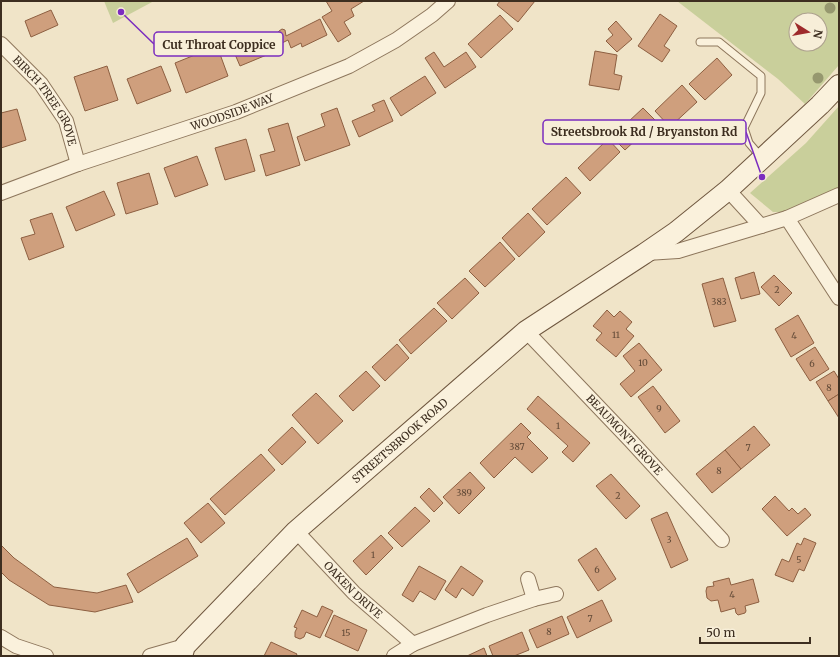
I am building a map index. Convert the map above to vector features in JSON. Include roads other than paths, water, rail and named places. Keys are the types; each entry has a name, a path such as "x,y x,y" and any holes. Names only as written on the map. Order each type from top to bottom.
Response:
{"main road":[{"name":"STREETSBROOK ROAD","path":"183,651 296,531 526,330 676,232 728,190 820,105 839,85"}],"street":[{"name":"WOODSIDE WAY","path":"1,193 78,164 236,112 349,66 396,40 432,15 448,1"},
{"name":"BIRCH TREE GROVE","path":"1,44 41,84 66,121 78,164"},
{"path":"728,190 761,226"},
{"name":"STREETSBROOK ROAD","path":"644,254 678,250 761,226 787,218 839,195"},
{"path":"787,218 839,298"},
{"name":"BEAUMONT GROVE","path":"526,330 722,540"},
{"name":"OAKEN DRIVE","path":"296,531 354,594 413,644"},
{"path":"528,579 534,599"},
{"path":"394,656 413,644 487,615 534,599 556,594"},
{"path":"1,637 16,646 46,656"},
{"path":"150,656 183,651"}],"lane":[{"path":"700,42 719,42 760,76 761,93 744,128 749,143 762,159"}],"place":[{"name":"Cut Throat Coppice","path":"121,12"},
{"name":"Streetsbrook Rd / Bryanston Rd","path":"762,177"}]}
